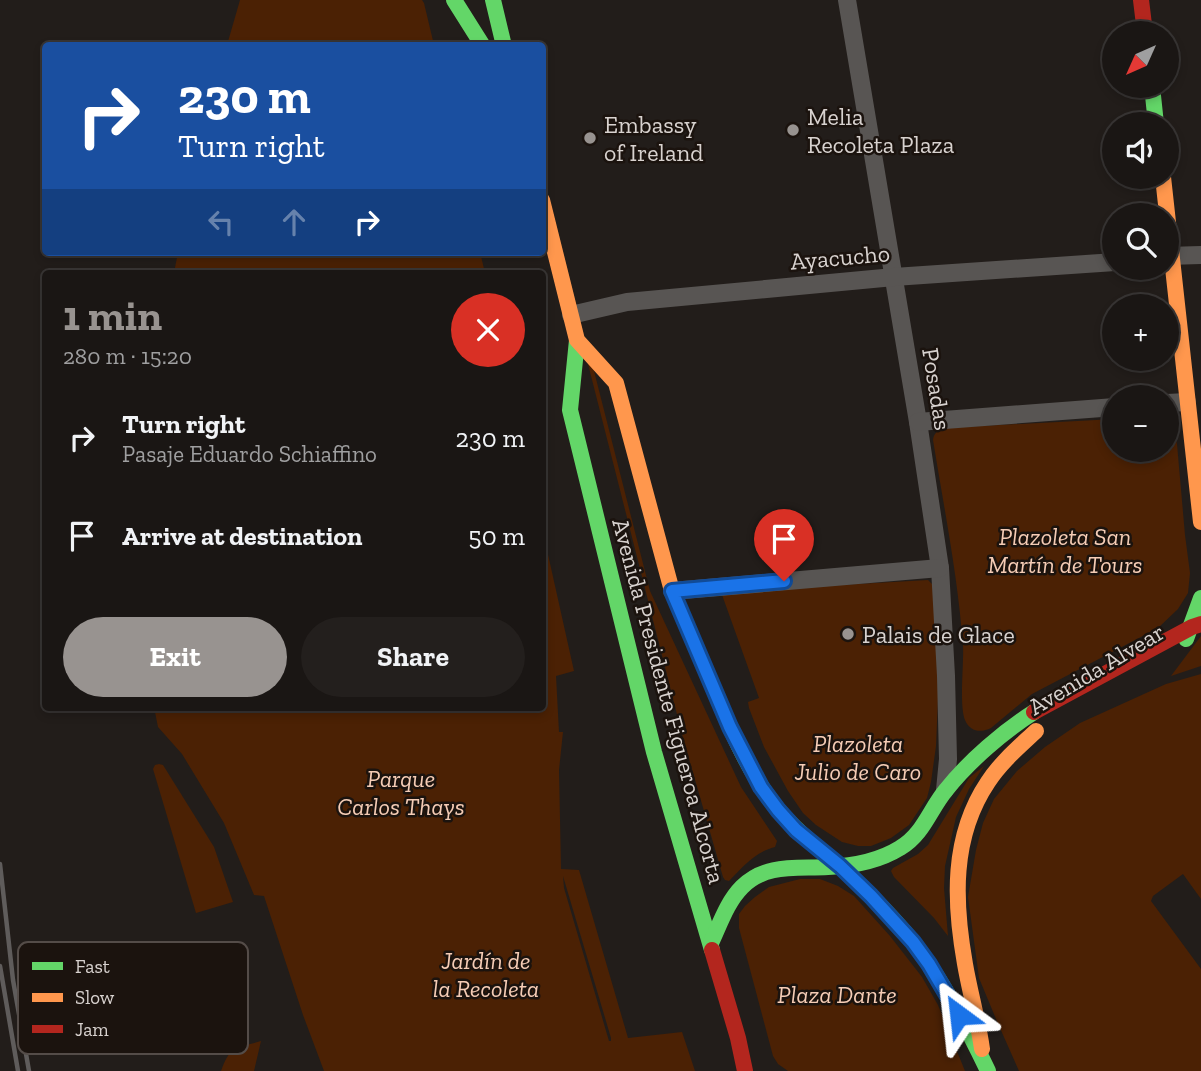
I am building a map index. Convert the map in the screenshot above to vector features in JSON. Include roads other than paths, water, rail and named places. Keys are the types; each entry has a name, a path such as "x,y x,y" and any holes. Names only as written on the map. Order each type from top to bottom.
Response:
{"main road":[{"path":"454,0 480,42"},
{"path":"493,0 503,42"},
{"path":"1141,0 1144,21"},
{"path":"546,216 577,340 616,383 672,591 730,727 761,787 778,810 796,830 871,896 913,942 941,984 985,1066"},
{"path":"1173,280 1201,522"},
{"name":"Avenida Presidente Figueroa Alcorta","path":"577,340 570,410 653,752 711,943 745,1071"},
{"name":"Avenida Alvear","path":"1170,657 1180,649 1196,626 1201,598"},
{"name":"Avenida Alvear","path":"711,943 741,888 758,874 780,867 840,866 883,855 909,843 923,828 945,790 985,751 1031,713 1196,626"},
{"name":"Avenida Alvear","path":"985,1066 960,940 955,880 959,851 971,811 987,783 1010,754 1052,720 1078,706"}],"street":[{"name":"Posadas","path":"847,0 940,568 946,666 948,759 945,790"},
{"path":"1179,255 1201,254"},
{"name":"Ayacucho","path":"571,315 626,302 894,277 1102,263"},
{"path":"1179,402 1188,401"},
{"path":"918,422 1102,408"},
{"path":"672,591 940,568"}],"railway":[{"path":"0,864 18,1008"},
{"path":"0,966 18,1071"},
{"path":"26,1054 29,1071"}],"place":[{"name":"Melia Recoleta Plaza","path":"793,130"},
{"name":"Embassy of Ireland","path":"590,138"},
{"name":"Palais de Glace","path":"848,634"}],"park label":[{"name":"Plazoleta San Martín de Tours","path":"1065,550"},
{"name":"Plazoleta Julio de Caro","path":"858,757"},
{"name":"Parque Carlos Thays","path":"401,792"},
{"name":"Jardín de la Recoleta","path":"486,974"},
{"name":"Plaza Dante","path":"837,994"}]}
